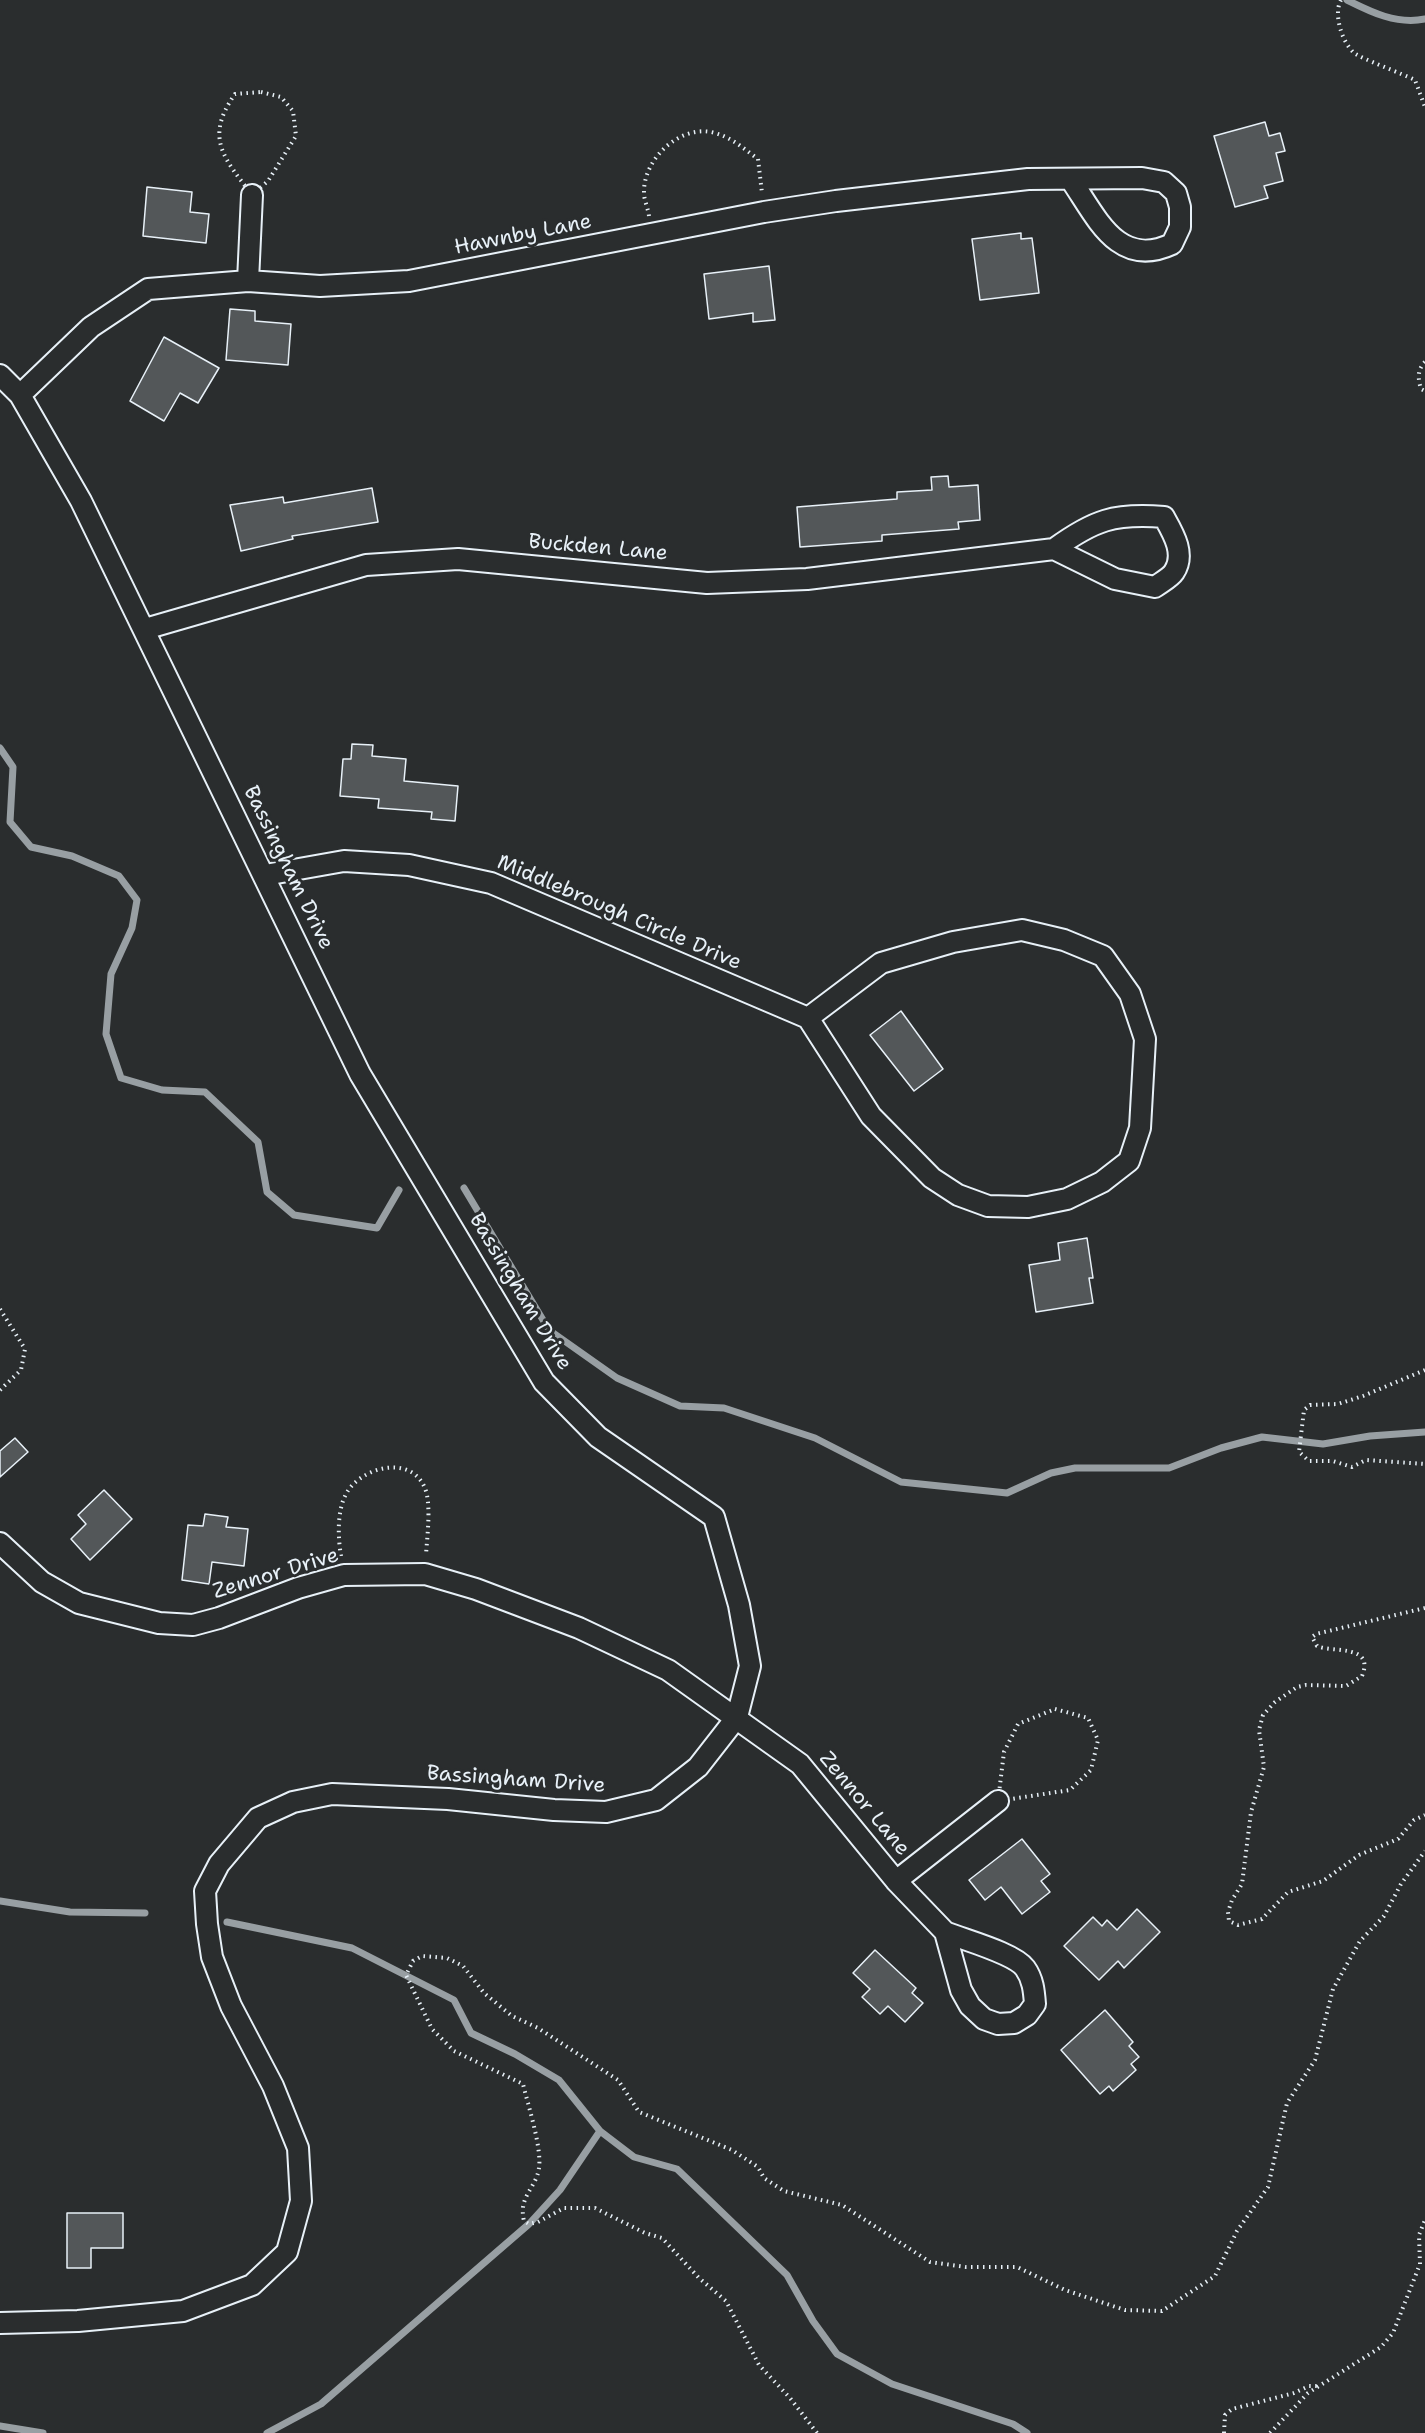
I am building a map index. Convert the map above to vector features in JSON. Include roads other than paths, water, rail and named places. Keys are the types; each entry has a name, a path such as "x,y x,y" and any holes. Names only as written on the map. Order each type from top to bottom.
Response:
{"street":[{"name":"Hawnby Lane","path":"20,394 91,327 148,289 249,281 320,286 409,281 764,212 836,201 1028,179 1142,178 1164,182 1176,193 1180,207 1180,227 1172,244 1155,252 1140,253 1125,247 1105,230 1071,180"},
{"path":"249,281 252,195"},
{"name":"Bassingham Drive","path":"0,375 20,394 81,501 360,1074 544,1382 598,1437 714,1517 739,1605 750,1666 737,1717 698,1767 656,1800 606,1812 333,1794 293,1802 258,1818 219,1864 206,1891 207,1924 212,1957 231,2006 273,2086 298,2148 302,2201 287,2252 252,2285 183,2311 78,2321 0,2323"},
{"name":"Buckden Lane","path":"145,629 366,565 458,559 707,583 807,579 1054,549 1082,528 1129,514 1164,517 1178,542 1178,557 1174,572 1155,588 1114,579 1054,549"},
{"name":"Middlebrough Circle Drive","path":"265,875 344,861 409,865 491,883 808,1018"},
{"path":"1022,930 1064,940 1103,956 1130,994 1145,1039 1140,1128 1129,1161 1102,1182 1067,1199 1028,1208 988,1206 958,1195 932,1178 871,1116 808,1018 881,963 953,942 1022,930"},
{"name":"Zennor Drive","path":"0,1543 42,1582 79,1603 159,1623 193,1624 219,1618 298,1588 344,1575 425,1574 476,1589 579,1628 668,1670 737,1717"},
{"name":"Zennor Lane","path":"737,1717 800,1764 896,1881 945,1932 1001,1954 1024,1966 1033,1982 1035,2004 1027,2015 1014,2023 998,2024 984,2019 970,2006 961,1990 945,1932"},
{"path":"896,1881 998,1801"}],"waterway":[{"path":"1347,0 1394,19 1425,19"},
{"path":"0,748 13,767 10,822 31,847 72,856 119,876 137,900 132,928 111,974 106,1034 121,1078 162,1090 205,1092 258,1142 267,1192 294,1215 377,1228 399,1190"},
{"path":"464,1188 549,1330 617,1378 680,1406 724,1408 815,1438 901,1482 1007,1493 1051,1473 1075,1468 1169,1468 1221,1448 1262,1437 1323,1444 1370,1436 1425,1432"},
{"path":"0,1901 70,1912 145,1913"},
{"path":"227,1922 352,1948 454,2000 471,2033 515,2054 559,2080 600,2131 634,2157 677,2169 787,2275 813,2321 837,2354 892,2384 1013,2424 1027,2433"},
{"path":"267,2433 321,2404 529,2224 560,2190 600,2131"},
{"path":"0,2426 43,2433"}]}
